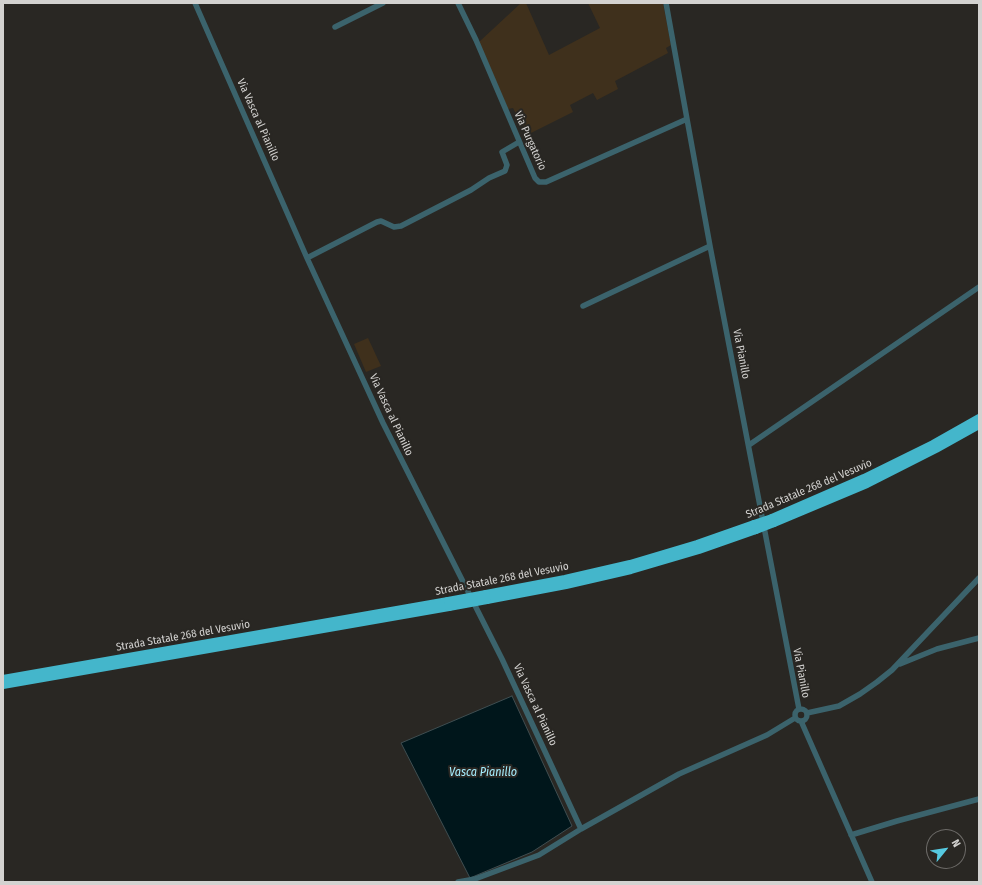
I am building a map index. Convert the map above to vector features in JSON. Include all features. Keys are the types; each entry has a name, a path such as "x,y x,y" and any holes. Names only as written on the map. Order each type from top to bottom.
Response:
{"highway":[{"name":"Strada Statale 268 del Vesuvio","path":"774,520 864,478 932,444 979,418"},
{"name":"Strada Statale 268 del Vesuvio","path":"3,685 112,663 487,597 566,585 631,570 699,550 755,527 829,501 873,481 979,425"},
{"name":"Strada Statale 268 del Vesuvio","path":"3,679 102,665"}],"street":[{"name":"Via Vasca al Pianillo","path":"196,3 307,258 383,423 502,659 581,829"},
{"path":"334,27 384,3"},
{"name":"Via Purgatorio","path":"458,3 476,40 535,178 539,182 546,182 687,119"},
{"name":"Via Pianillo","path":"666,3 710,246 799,709"},
{"path":"307,258 377,222 381,221 394,227 401,226 471,190 489,178 505,171 507,165 502,152 519,142"},
{"path":"583,306 710,246"},
{"path":"748,445 979,288"},
{"path":"807,713 839,706 877,682 898,665 979,578"},
{"path":"898,665 937,650 979,638"},
{"path":"795,718 795,713 799,709 803,709 807,713"},
{"path":"801,721 806,718 807,713"},
{"path":"458,882 475,881 539,855 581,829 679,774 767,735 795,718"},
{"path":"795,718 801,721 872,882"},
{"path":"851,836 897,821 979,799"}],"shaded area":[{"path":"521,3 526,3 549,55 600,28 588,3 663,3 671,45 666,48 668,53 615,81 618,89 597,100 593,93 570,105 573,112 527,135 513,108 508,109 479,42"},
{"path":"368,338 381,366 366,372 354,344"}],"water":[{"name":"Vasca Pianillo","path":"512,696 572,826 532,852 470,878 401,743"}]}
